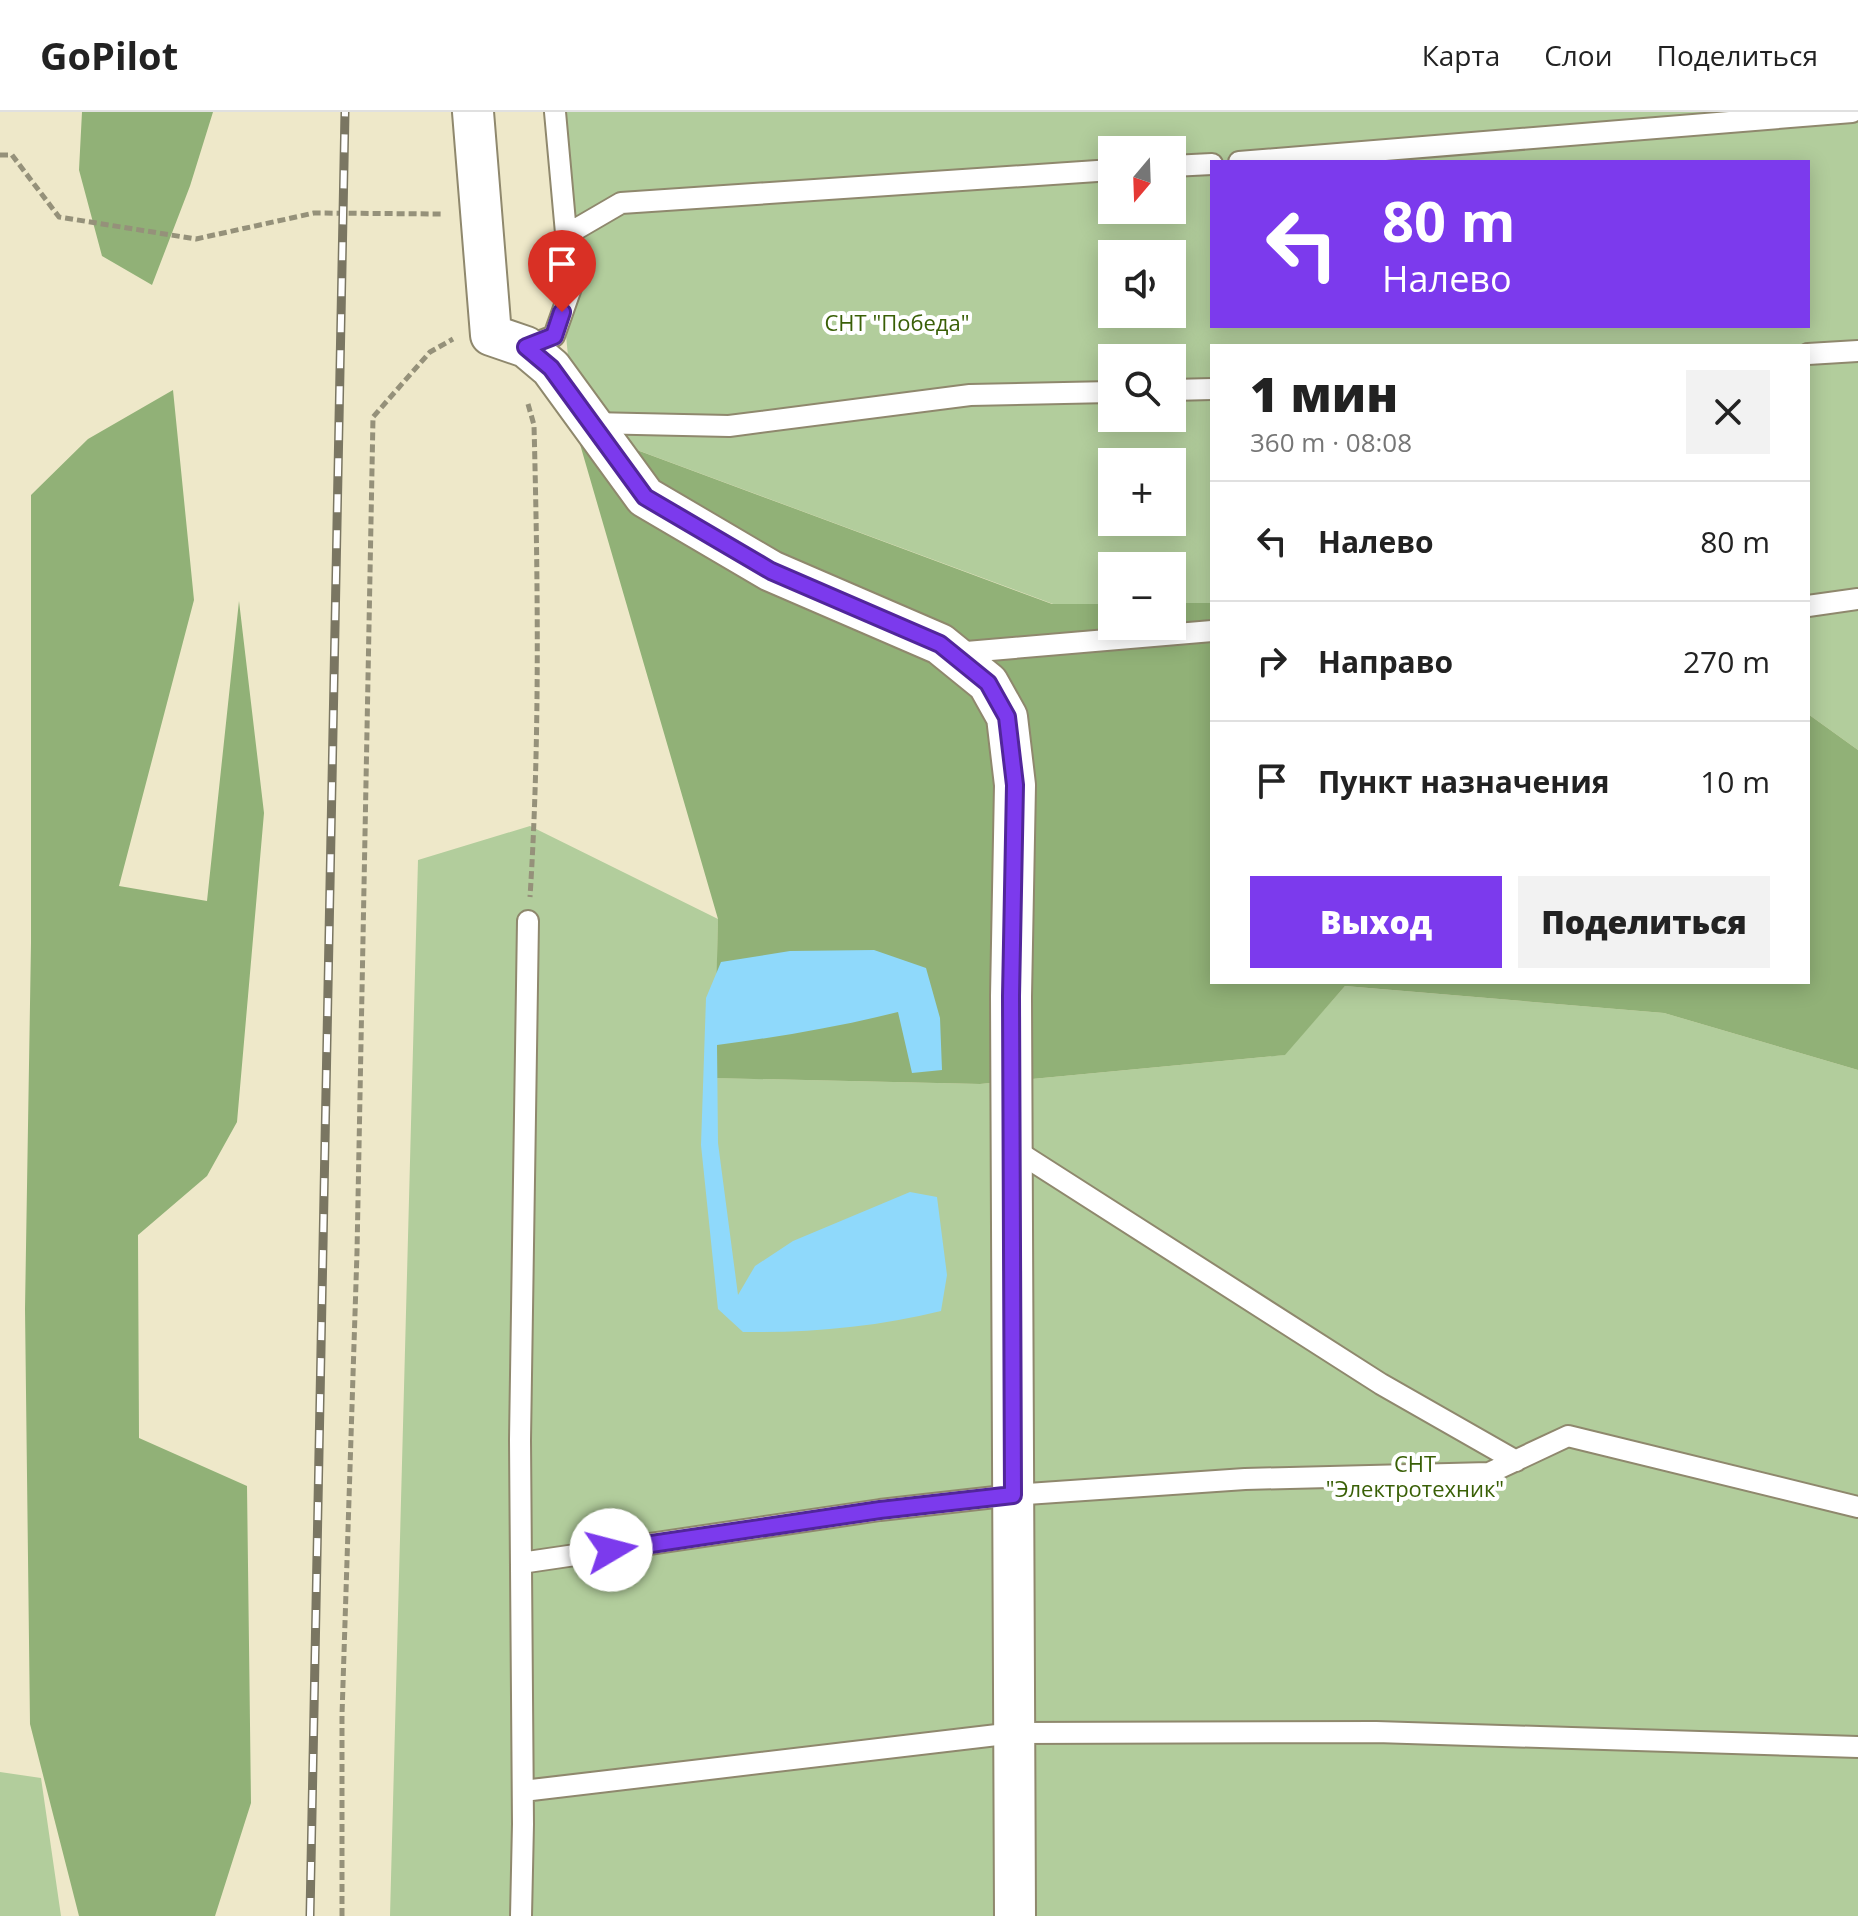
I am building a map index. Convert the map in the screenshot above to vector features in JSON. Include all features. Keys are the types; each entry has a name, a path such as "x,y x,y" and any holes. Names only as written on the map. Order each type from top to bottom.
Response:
{"street":[{"path":"473,112 491,335 526,347 551,368 645,497 771,571 940,644 988,683 1007,717 1015,785 1011,996 1015,1916"}],"lane":[{"path":"526,347 554,336 571,288 555,112"},
{"path":"1264,160 1852,112"},
{"path":"1186,165 1210,164"},
{"path":"566,235 621,203 1098,171"},
{"path":"1810,354 1858,351"},
{"path":"1186,390 1210,389"},
{"path":"591,423 729,426 970,395 1098,392"},
{"path":"1810,606 1858,599"},
{"path":"951,654 1210,631"},
{"path":"521,1916 520,1440 528,921"},
{"path":"1012,1148 1381,1384 1516,1461"},
{"path":"521,1563 880,1510 1013,1495 1245,1479 1489,1473 1568,1436 1858,1507"},
{"path":"523,1791 1014,1733 1376,1732 1858,1747"}],"path":[{"path":"0,155 12,155 59,217 196,239 314,213 481,214"},
{"path":"342,1916 342,1715 357,1252 373,417 430,352 489,319"},
{"path":"526,397 534,425 539,587 537,783 528,921"}],"green space":[{"path":"82,112 213,112 190,186 152,285 102,256 79,170"},
{"name":"СНТ \"Победа\"","path":"544,112 1858,112 1858,750 1810,715 1810,344 1210,344 1210,603 1186,603 1186,552 1098,552 1098,604 1053,604 575,427"},
{"path":"173,390 194,600 119,886 207,901 239,601 264,813 237,1122 207,1176 138,1235 139,1438 247,1486 251,1803 215,1916 79,1916 30,1724 25,1309 31,943 31,495 88,439"},
{"path":"575,427 1052,604 1098,604 1098,640 1186,640 1186,603 1210,603 1210,984 1810,984 1810,715 1858,750 1858,1070 1664,1013 1345,986 1285,1055 980,1084 714,1078 718,919"},
{"name":"СНТ \"Электротехник\"","path":"530,826 718,919 715,1078 980,1084 1284,1055 1345,986 1664,1013 1858,1070 1858,1916 390,1916 418,860"},
{"path":"0,1772 41,1778 61,1916 0,1916"}],"water":[{"path":"874,950 926,968 940,1018 942,1070 912,1073 898,1012 808,1031 717,1045 718,1143 738,1295 755,1266 793,1241 910,1192 937,1197 947,1275 941,1311 843,1328 743,1332 718,1309 701,1145 706,998 721,962 790,951"}],"railway":[{"path":"310,1916 345,112"}],"route":[{"path":"562,312 554,336 526,347 551,368 645,497 771,571 940,644 988,683 1007,717 1015,785 1011,996 1013,1495 880,1510 611,1550"}]}
